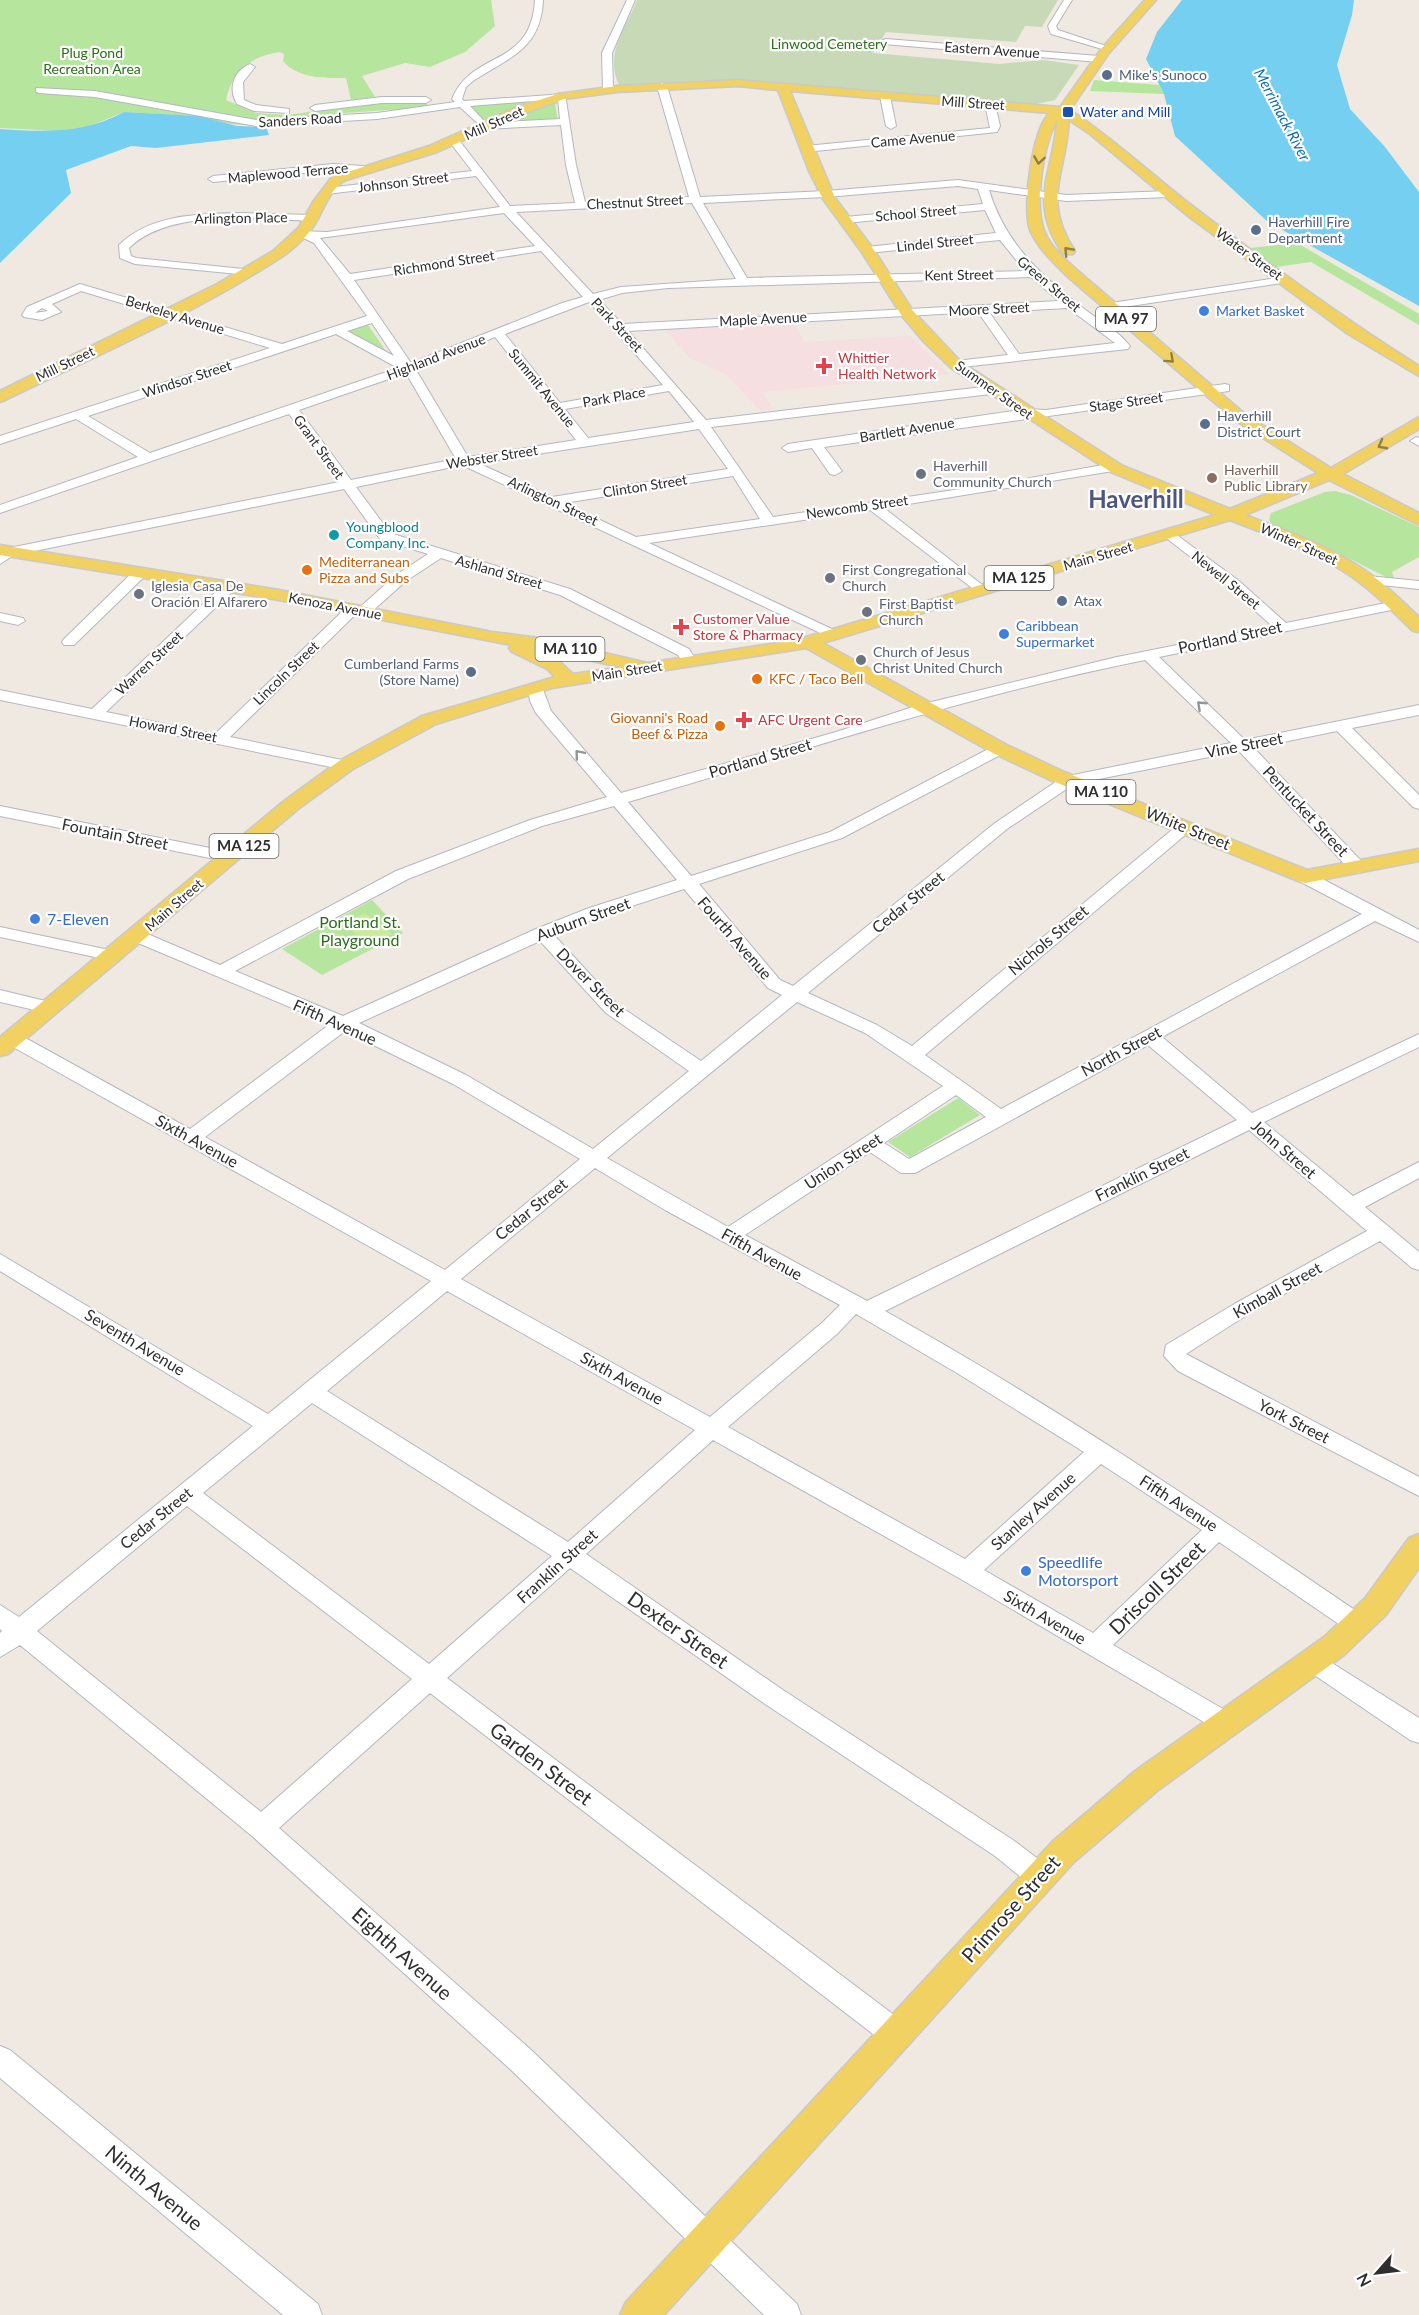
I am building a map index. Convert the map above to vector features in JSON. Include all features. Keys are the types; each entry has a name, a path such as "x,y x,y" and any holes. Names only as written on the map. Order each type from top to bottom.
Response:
{"main road":[{"name":"MA 97","path":"1151,0 1106,49 1063,111 1051,118 1045,131 1032,192 1032,213 1042,240 1058,261 1241,418 1337,471"},
{"name":"Mill Street","path":"0,397 249,272 278,254 300,234 336,180 363,168 424,152 454,141 484,126 562,96 662,86 738,83 1063,111"},
{"name":"Summer Street","path":"782,86 826,194 885,276 907,313 929,339 956,365 1026,413 1114,467 1152,485 1230,515"},
{"path":"1079,87 1081,109 1087,126"},
{"name":"MA 97","path":"1063,111 1063,126 1048,210 1062,243 1126,303 1250,410 1337,471"},
{"name":"Water Street","path":"1063,111 1087,126 1169,194 1284,280 1372,344 1419,372"},
{"name":"Main Street","path":"6,1044 52,1008 291,805 345,765 429,720 526,689 569,680 647,667 772,651 808,643 831,634 1230,515 1337,471 1419,422"},
{"name":"Main Street","path":"1337,471 1368,467 1418,440"},
{"path":"1337,471 1419,507"},
{"path":"1337,471 1419,520"},
{"name":"Winter Street","path":"1230,515 1328,555 1368,580 1419,627"},
{"name":"Kenoza Avenue","path":"3,554 141,572 229,587 492,637 561,647 647,667"},
{"name":"Kenoza Avenue","path":"492,637 553,665 569,680"},
{"name":"White Street","path":"808,643 1000,749 1069,780 1305,877"},
{"name":"Kenoza Avenue","path":"561,647 584,663 593,676"},
{"path":"526,689 537,664 532,654"},
{"path":"1305,877 1419,855"},
{"name":"Primrose Street","path":"639,2315 1063,1852 1112,1808 1313,1661 1357,1624 1376,1606 1419,1546"}],"street":[{"path":"539,0 538,20 526,43 462,86 457,99 484,126 501,123 565,122"},
{"path":"609,90 607,53 631,0"},
{"path":"1068,0 1052,30 1066,37 1106,49"},
{"name":"Eastern Avenue","path":"886,42 1099,58"},
{"path":"250,67 240,76 237,98 244,105 263,110 300,111 358,102 409,98 462,104"},
{"path":"662,86 695,199 743,282"},
{"name":"Sanders Road","path":"39,90 95,94 256,123 377,116 462,104 562,96"},
{"path":"562,96 581,206"},
{"path":"885,96 891,126"},
{"name":"Came Avenue","path":"806,149 987,131 994,129 995,126 990,104"},
{"name":"Park Street","path":"454,141 541,248 619,328 703,424 768,520"},
{"name":"Maplewood Terrace","path":"213,179 333,167 363,168"},
{"name":"Johnson Street","path":"327,191 479,173"},
{"name":"Chestnut Street","path":"977,184 983,178 1007,177"},
{"name":"Chestnut Street","path":"300,234 327,235 507,209 826,194 977,184 1049,196 1088,199 1169,194"},
{"name":"Green Street","path":"956,365 1124,346 1116,337 1032,274 1016,258 987,207 977,184"},
{"name":"School Street","path":"845,220 987,207"},
{"name":"Arlington Place","path":"249,272 135,261 123,254 127,240 169,223 215,216 312,218"},
{"path":"300,234 318,241 347,278 409,368 464,461"},
{"name":"Lindel Street","path":"867,250 1003,236"},
{"name":"Richmond Street","path":"347,278 541,248"},
{"name":"Kent Street","path":"885,276 1032,274"},
{"name":"Highland Avenue","path":"0,509 409,368 591,298 642,288 885,276"},
{"path":"1111,306 1284,280"},
{"name":"Berkeley Avenue","path":"42,304 80,287 269,352"},
{"name":"Berkeley Avenue","path":"68,292 282,348"},
{"name":"Moore Street","path":"907,313 1071,304"},
{"path":"981,309 1016,358"},
{"name":"Maple Avenue","path":"619,328 907,313"},
{"name":"Windsor Street","path":"0,440 375,318"},
{"path":"337,330 409,368"},
{"name":"Summit Avenue","path":"498,333 585,443"},
{"name":"Park Place","path":"556,407 672,387"},
{"name":"Stage Street","path":"1026,413 1046,414 1225,388"},
{"name":"Webster Street","path":"3,554 464,461 703,424 992,390"},
{"name":"Grant Street","path":"292,409 347,485"},
{"name":"Bartlett Avenue","path":"788,448 1026,413"},
{"path":"78,415 149,458"},
{"path":"815,444 835,471"},
{"name":"Arlington Street","path":"464,461 831,634"},
{"name":"Newcomb Street","path":"636,541 1114,467"},
{"name":"Clinton Street","path":"553,501 736,472"},
{"name":"Ashland Street","path":"347,485 385,536 565,592 684,652 690,662"},
{"path":"871,506 980,590"},
{"name":"Newell Street","path":"1170,534 1234,584 1282,627"},
{"name":"Lincoln Street","path":"220,738 359,610 400,578 437,554"},
{"path":"69,642 141,572"},
{"path":"1368,580 1419,585"},
{"name":"Warren Street","path":"94,714 229,587"},
{"name":"Portland Street","path":"220,972 363,894 435,860 536,823 616,798 841,735 924,708 1148,655 1396,605"},
{"path":"0,618 18,621"},
{"path":"668,644 668,665"},
{"name":"Pentucket Street","path":"1148,655 1244,745 1358,868"},
{"name":"Fourth Avenue","path":"526,689 774,984 871,1029 913,1055 999,1117"},
{"name":"Howard Street","path":"0,695 345,765"},
{"name":"Vine Street","path":"1069,780 1419,710"},
{"path":"1341,726 1419,804"},
{"name":"Auburn Street","path":"191,1138 342,1024 478,960 595,912 849,830 1000,749"},
{"name":"Cedar Street","path":"0,1647 10,1622 186,1493 1001,826 1069,780"},
{"name":"Fountain Street","path":"0,811 230,857"},
{"name":"Nichols Street","path":"913,1055 1185,827"},
{"path":"1305,877 1419,937"},
{"name":"North Street","path":"871,1143 908,1167 1374,914"},
{"path":"0,932 114,956"},
{"name":"Dover Street","path":"542,933 612,1008 701,1070"},
{"name":"Fifth Avenue","path":"137,936 342,1024 469,1085 592,1159 860,1308 1021,1401 1218,1529 1357,1624"},
{"path":"0,996 52,1008"},
{"name":"John Street","path":"1149,1036 1419,1263"},
{"name":"Franklin Street","path":"261,1828 712,1428 830,1328 860,1308 920,1282 1419,1040"},
{"name":"Sixth Avenue","path":"6,1044 191,1138 446,1279 966,1571 1226,1724"},
{"name":"Union Street","path":"729,1236 956,1086"},
{"path":"1351,1206 1419,1169"},
{"name":"Kimball Street","path":"1174,1351 1243,1308 1382,1232"},
{"name":"Seventh Avenue","path":"0,1261 269,1425"},
{"name":"York Street","path":"1174,1351 1175,1356 1186,1365 1419,1487"},
{"name":"Dexter Street","path":"310,1391 570,1555 774,1696 1004,1848 1041,1877"},
{"name":"Stanley Avenue","path":"966,1571 1099,1452"},
{"name":"Garden Street","path":"186,1493 896,2034"},
{"name":"Driscoll Street","path":"1095,1647 1218,1529"},
{"name":"Eighth Avenue","path":"10,1622 261,1828 519,2058 786,2315"},
{"path":"1313,1661 1419,1732"},
{"name":"Ninth Avenue","path":"0,2060 308,2315"}],"shaded area":[{"name":"Whittier Health Network","path":"794,321 804,342 910,336 949,374 762,392 774,409 760,411 726,374 690,358 663,328"}],"green space":[{"name":"Plug Pond Recreation Area","path":"0,0 491,0 495,26 465,52 430,67 405,63 362,76 375,97 351,100 346,78 312,76 296,71 283,61 284,54 280,52 260,57 244,67 233,81 226,100 256,113 287,115 368,104 426,102 428,107 303,116 245,125 229,124 195,116 124,112 90,126 59,131 0,128"},
{"name":"Linwood Cemetery","path":"637,0 1058,0 1042,27 1025,26 1016,42 886,32 873,53 999,64 1043,60 1079,65 1055,100 1032,105 761,81 710,80 619,85 615,73 615,52"},
{"path":"1094,80 1159,85 1164,94 1090,91"},
{"path":"536,98 538,101 485,121 468,106"},
{"path":"552,102 555,103 558,121 503,121"},
{"path":"1297,243 1419,314 1419,325 1311,262 1276,267 1250,248"},
{"path":"368,325 388,354 347,332"},
{"path":"1335,491 1351,495 1419,527 1419,557 1392,572 1394,578 1388,578 1316,542 1272,524 1269,520 1271,513 1325,492"},
{"name":"Portland St. Playground","path":"372,900 403,933 322,975 282,949"},
{"path":"365,913 392,934 370,945 343,924"},
{"path":"958,1098 980,1115 910,1157 888,1142"}],"water":[{"name":"Merrimack River","path":"1182,0 1354,0 1352,15 1337,65 1350,109 1385,147 1419,192 1419,306 1268,222 1175,136 1164,94 1146,59 1157,32"},
{"path":"124,112 199,116 237,126 266,127 269,135 156,148 131,146 66,170 71,193 0,263 0,129 48,131 79,128"}],"place":[{"name":"Mike's Sunoco","path":"1107,75"},
{"name":"Water and Mill","path":"1068,112"},
{"name":"Haverhill Fire Department","path":"1256,230"},
{"name":"Market Basket","path":"1204,311"},
{"name":"Whittier Health Network","path":"824,366"},
{"name":"Haverhill District Court","path":"1205,424"},
{"name":"Haverhill Community Church","path":"921,474"},
{"name":"Haverhill Public Library","path":"1212,478"},
{"name":"Youngblood Company Inc.","path":"334,535"},
{"name":"Mediterranean Pizza and Subs","path":"307,570"},
{"name":"First Congregational Church","path":"830,578"},
{"name":"Iglesia Casa De Oración El Alfarero","path":"139,594"},
{"name":"Atax","path":"1062,601"},
{"name":"First Baptist Church","path":"867,612"},
{"name":"Customer Value Store & Pharmacy","path":"681,627"},
{"name":"Caribbean Supermarket","path":"1004,634"},
{"name":"Church of Jesus Christ United Church","path":"861,660"},
{"name":"Cumberland Farms (Store Name)","path":"471,672"},
{"name":"KFC / Taco Bell","path":"757,679"},
{"name":"AFC Urgent Care","path":"744,720"},
{"name":"Giovanni's Road Beef & Pizza","path":"720,726"},
{"name":"7-Eleven","path":"35,919"},
{"name":"Speedlife Motorsport","path":"1026,1571"}],"district":[{"name":"Haverhill","path":"1136,500"}]}
